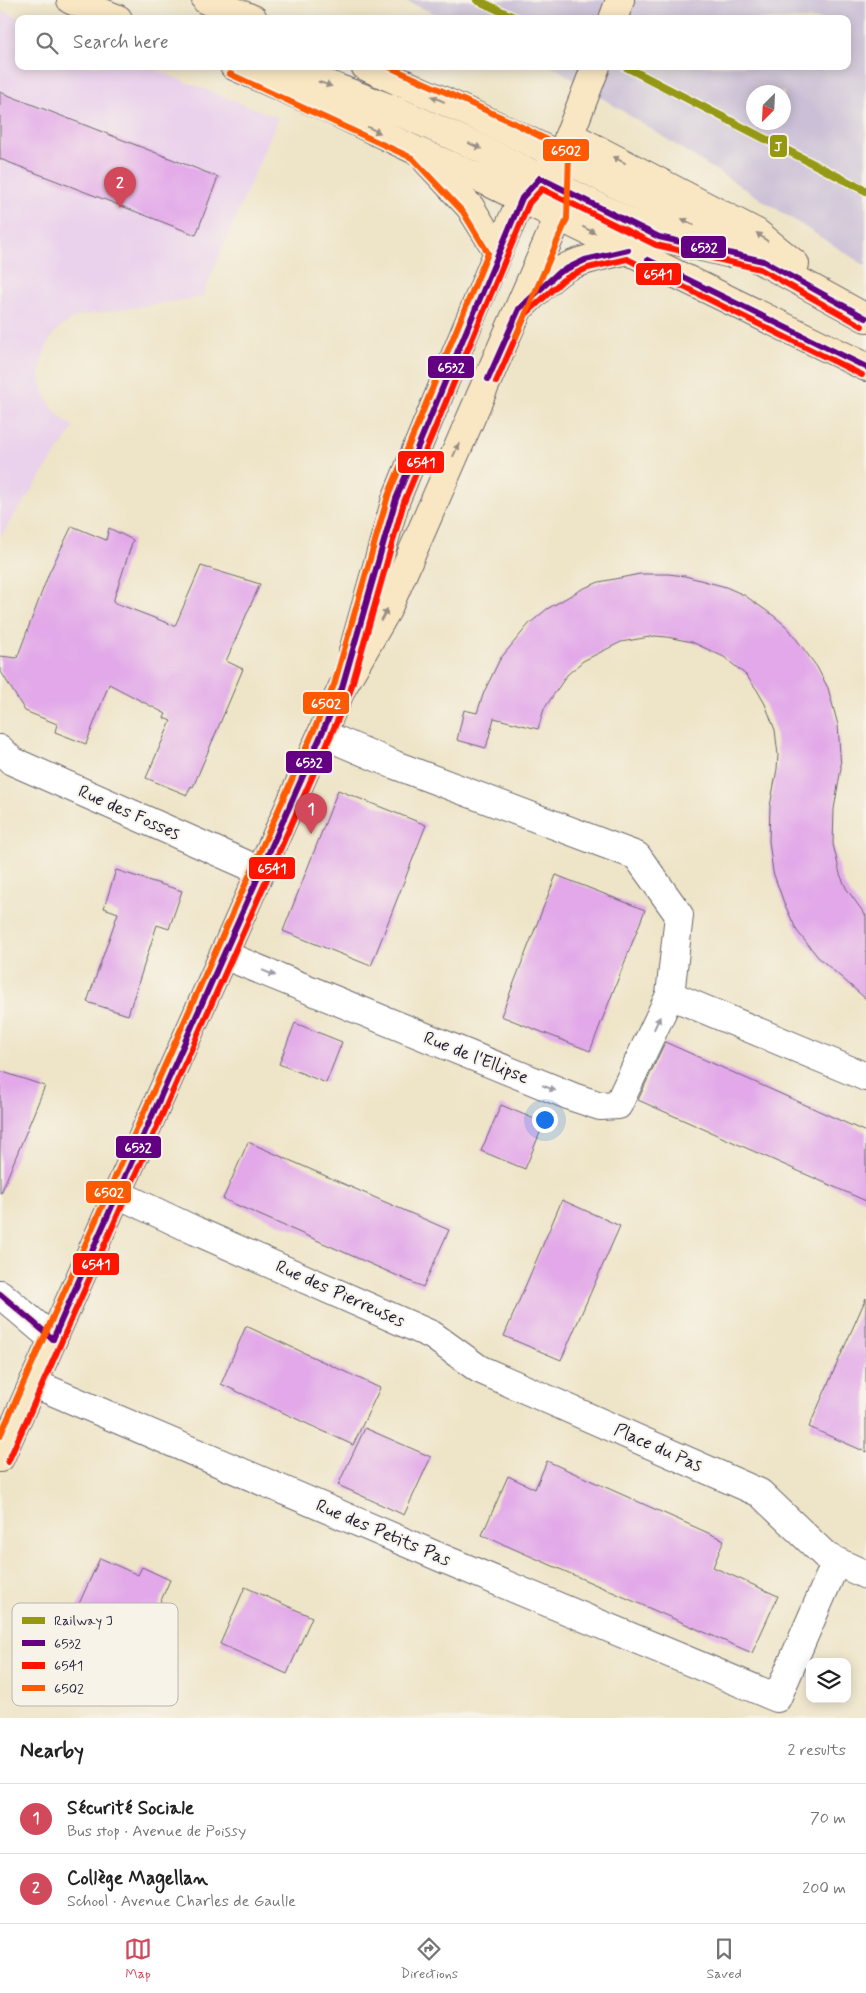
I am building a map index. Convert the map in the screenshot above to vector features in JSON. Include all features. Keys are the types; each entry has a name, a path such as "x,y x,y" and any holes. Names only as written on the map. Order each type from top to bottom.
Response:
{"main road":[{"path":"71,0 108,15"},
{"path":"206,0 243,15"},
{"path":"614,15 620,0"},
{"path":"243,70 522,198 866,367"},
{"path":"277,70 300,76 363,98 473,145 667,240 763,261"},
{"path":"374,70 508,130 565,146 757,234 860,315"},
{"path":"0,1458 342,688 387,610 559,216 551,182 594,70"},
{"path":"565,146 860,315"},
{"path":"417,151 470,207 498,252"},
{"path":"342,688 398,494 522,198 551,182"},
{"path":"518,309 558,273 568,267 585,260 628,250"}],"street":[{"name":"Rue de l'Ellipse","path":"224,955 573,1097 600,1106 618,1104 670,995 679,915 637,856 395,765 322,734"},
{"name":"Rue des Fosses","path":"0,748 12,761 261,871"},
{"path":"670,995 866,1077"},
{"name":"Rue des Pierreuses","path":"118,1194 196,1231 432,1335 479,1369 557,1403"},
{"path":"0,1294 53,1339"},
{"name":"Rue des Petits Pas","path":"34,1383 444,1559 777,1698 836,1562"},
{"name":"Place du Pas","path":"557,1403 760,1493 827,1557 836,1562"},
{"path":"836,1562 866,1575"}],"shaded area":[{"path":"404,0 866,0 866,266 558,70 851,70 851,15 438,15"},
{"path":"0,10 15,16 15,70 155,70 278,118 202,297 78,316 60,327 50,339 41,361 40,379 45,396 55,412 74,427 0,537"}],"building":[{"path":"0,92 218,177 196,235 0,159"},
{"path":"72,526 106,540 109,528 133,540 113,602 175,626 201,566 260,584 226,661 243,669 193,787 191,786 187,795 146,778 171,721 164,718 166,714 109,684 86,744 55,732 57,724 25,711 0,670 0,656 17,658 49,573"},
{"path":"640,574 685,576 726,587 744,595 788,628 817,667 828,688 838,725 841,768 834,809 833,844 840,874 846,888 866,916 866,999 818,957 797,931 784,903 773,872 769,841 770,806 778,755 775,730 765,704 757,690 746,675 724,657 692,642 667,637 655,636 621,642 583,661 567,675 544,709 538,729 494,718 486,748 457,740 464,710 477,713 484,692 500,659 529,624 547,609 582,589 599,582"},
{"path":"338,790 426,825 371,966 283,931"},
{"path":"116,870 182,891 169,929 157,925 128,1015 87,1002 118,913 104,908"},
{"path":"556,875 645,910 590,1051 501,1016"},
{"path":"295,1023 342,1042 326,1083 279,1064"},
{"path":"665,1042 866,1132 866,1201 638,1100"},
{"path":"0,1071 45,1086 1,1193 0,1193"},
{"path":"501,1105 544,1123 525,1169 481,1151"},
{"path":"248,1142 449,1230 423,1287 223,1199"},
{"path":"562,1200 620,1226 561,1360 504,1336"},
{"path":"866,1298 866,1452 809,1427"},
{"path":"246,1326 380,1388 353,1445 221,1384"},
{"path":"365,1428 431,1457 404,1515 338,1485"},
{"path":"547,1461 724,1540 713,1567 778,1596 752,1653 482,1535 508,1476 535,1489"},
{"path":"100,1558 138,1575 142,1567 170,1580 160,1603 79,1603"},
{"path":"245,1587 312,1617 287,1674 220,1644"}],"rail line":[{"name":"J","path":"477,0 509,15"},
{"name":"J","path":"632,70 866,191"}],"transit line":[{"name":"6502","path":"396,70 512,122 565,149 569,153 567,219 516,336"},
{"name":"6502","path":"0,1436 334,685 388,496 488,253 463,212 412,158 230,74"},
{"name":"6532","path":"540,178 659,237 763,261 866,318"},
{"name":"6532","path":"53,1339 342,688 396,499 522,198 540,178"},
{"name":"6541","path":"8,1462 350,692 404,502 529,203 542,189 656,245 760,269 862,326"},
{"name":"6532","path":"488,379 519,309 558,273 585,260 628,250"},
{"name":"6541","path":"496,382 526,314 563,280 572,275 588,268 627,259 862,375"},
{"name":"6532","path":"648,260 866,367"},
{"name":"6532","path":"0,1294 53,1339"}],"place":[{"name":"Collège Magellan","path":"120,208"},
{"name":"Sécurité Sociale","path":"311,834"}]}
